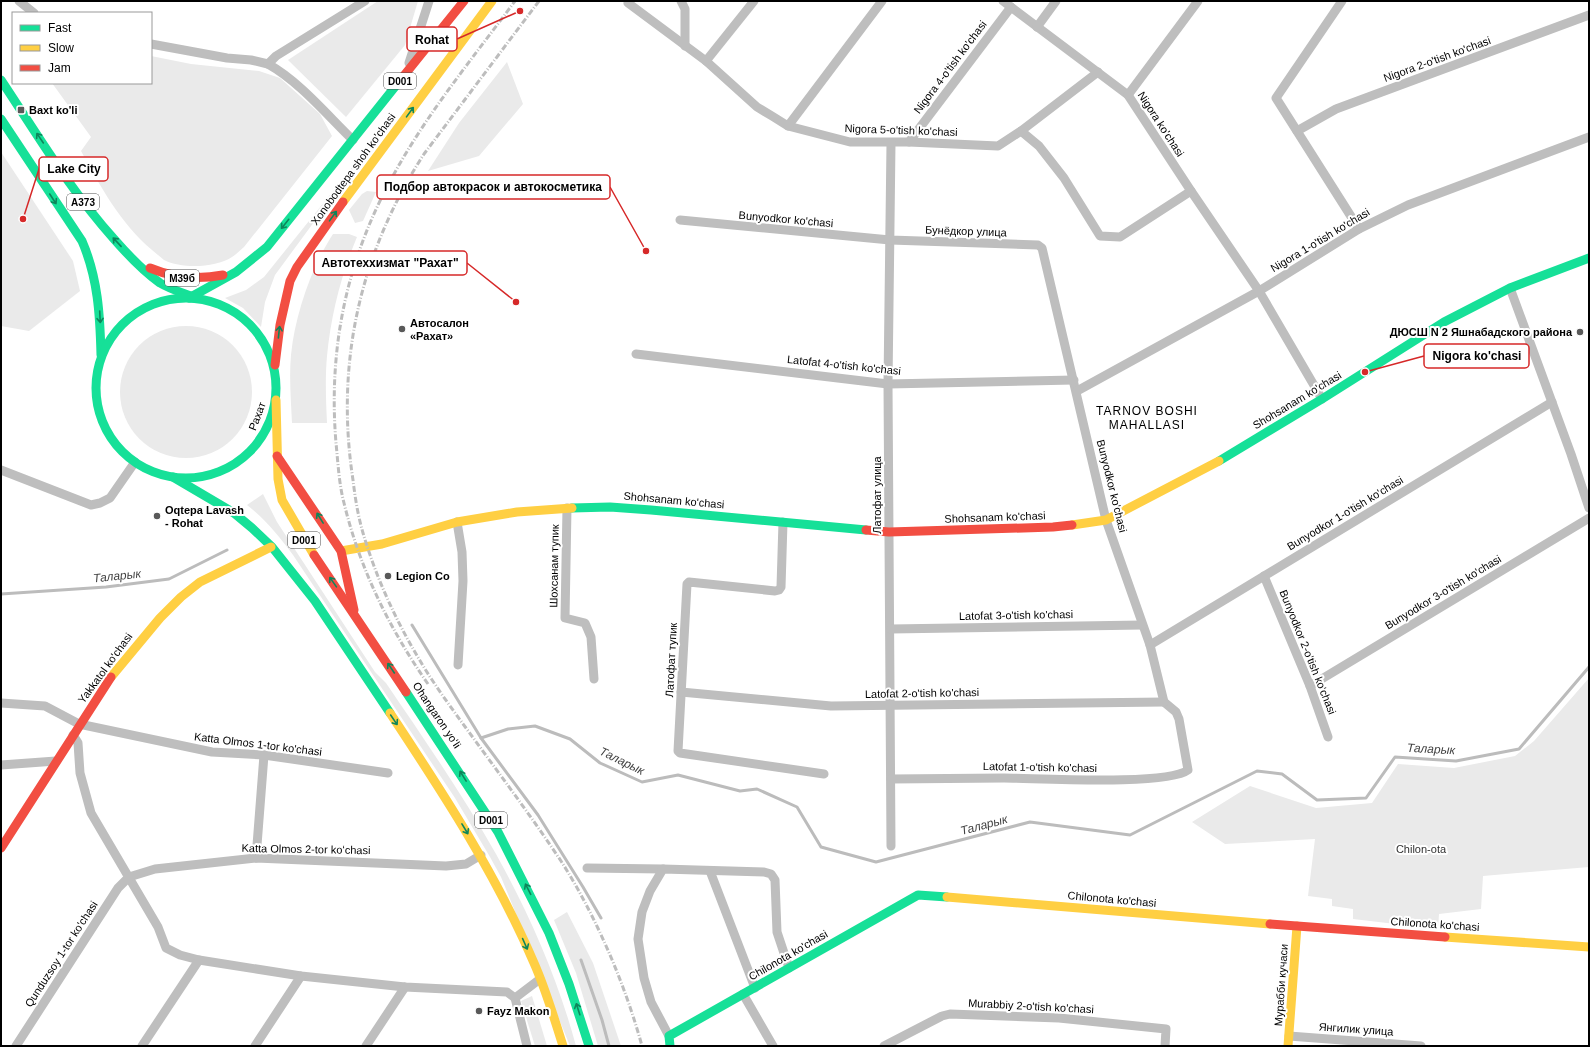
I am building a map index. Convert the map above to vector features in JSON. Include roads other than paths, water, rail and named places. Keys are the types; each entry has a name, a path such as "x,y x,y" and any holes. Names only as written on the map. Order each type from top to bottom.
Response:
{"main road":[{"name":"Xonobodtepa shoh ko'chasi","path":"191,297 236,272 267,247 464,1"},
{"name":"Xonobodtepa shoh ko'chasi","path":"275,371 280,325 290,281 297,267 332,217 492,1"},
{"name":"A373","path":"1,80 87,209 131,258 166,286 191,297"},
{"name":"A373","path":"1,119 82,241 91,260 95,272 98,293 101,355"},
{"name":"M39б","path":"131,258 151,269 178,277 206,279 236,272"},
{"name":"Shohsanam ko'chasi","path":"340,551 382,544 457,522 517,512 567,508 624,508 889,532 1053,527 1106,520 1213,465 1322,399 1444,322 1510,288 1589,258"},
{"name":"Рахат","path":"191,297 228,308 250,324 266,345 275,371 276,400 269,425 259,441 246,456 224,470 193,478 173,477 148,470 135,462 115,443 102,419 96,388 101,355 120,328 136,313 156,303 191,297"},
{"name":"Ohangaron yoʻli","path":"276,400 279,486 288,512 311,551 355,614 498,832 549,933 569,984 589,1046"},
{"path":"277,456 305,496 340,551 355,614"},
{"name":"D001","path":"173,477 228,509 253,528 299,579 315,602 426,767 481,855 518,926 540,979 563,1046"},
{"name":"Yakkatol ko'chasi","path":"1,848 106,683 160,618 175,602 207,578 271,547"},
{"name":"Chilonota ko'chasi","path":"669,1036 918,895 1298,926 1589,947"},
{"name":"Мурабби кучаси","path":"1288,1046 1298,926"},
{"path":"669,1036 670,1046"}],"street":[{"path":"19,1 33,12"},
{"path":"268,64 276,56 365,1"},
{"path":"406,74 429,1"},
{"path":"681,1 684,9 685,46"},
{"path":"706,61 754,1"},
{"path":"788,126 882,1"},
{"path":"1037,27 1056,1"},
{"path":"1128,94 1198,1"},
{"path":"1342,1 1276,98 1359,229"},
{"name":"Nigora 5-o'tish ko'chasi","path":"628,2 706,61 757,107 788,126 850,142 909,142 998,146 1021,131 1098,72"},
{"name":"Nigora ko'chasi","path":"1007,4 1128,94 1191,192 1259,291 1322,399"},
{"name":"Nigora 4-o'tish ko'chasi","path":"909,142 1007,4"},
{"name":"Nigora 2-o'tish ko'chasi","path":"1297,132 1336,109 1588,19"},
{"path":"152,44 268,64 280,71 320,106 353,140"},
{"path":"1021,131 1039,146 1064,178 1100,236 1120,237 1191,192"},
{"name":"Nigora 1-o'tish ko'chasi","path":"1077,391 1259,291 1359,229 1408,205 1589,136"},
{"name":"Латофат улица","path":"891,143 888,384 891,629 891,846"},
{"name":"Bunyodkor ko'chasi","path":"680,220 890,240"},
{"name":"Бунёдкор улица","path":"890,240 1040,246"},
{"name":"Bunyodkor ko'chasi","path":"1040,246 1077,391 1106,520 1150,645 1164,702"},
{"path":"1510,288 1589,508"},
{"name":"Latofat 4-o'tish ko'chasi","path":"636,354 888,384 1074,380"},
{"name":"Bunyodkor 1-o'tish ko'chasi","path":"1150,645 1552,402"},
{"path":"1,470 91,505 100,503 110,498 135,462"},
{"name":"Шохсанам тупик","path":"567,508 565,618 585,623 591,637 594,679"},
{"name":"Bunyodkor 3-o'tish ko'chasi","path":"1310,686 1589,518"},
{"path":"457,522 462,552 463,581 458,665"},
{"name":"Латофат тупик","path":"784,522 779,590 775,591 689,582 687,584 678,747 680,753 824,774"},
{"name":"Bunyodkor 2-o'tish ko'chasi","path":"1264,576 1310,686 1328,738"},
{"name":"Latofat 3-o'tish ko'chasi","path":"891,629 1142,625"},
{"name":"Latofat 2-o'tish ko'chasi","path":"681,692 831,706 1164,702"},
{"name":"Latofat 1-o'tish ko'chasi","path":"891,779 1004,778 1127,780 1170,776 1188,770 1179,719 1176,712 1164,702"},
{"name":"Katta Olmos 1-tor ko'chasi","path":"1,703 45,706 80,724 212,752 264,756 388,773"},
{"path":"73,735 78,742 80,773 91,813 158,927 166,948 180,955 199,960 301,976 405,987 507,992 515,998 527,1046"},
{"path":"256,858 264,756"},
{"path":"1,765 56,760"},
{"name":"Katta Olmos 2-tor koʻchasi","path":"129,877 155,869 256,858 446,866 466,864 481,855"},
{"path":"587,868 764,872 771,874 775,880 777,932 789,968"},
{"path":"663,869 650,891 642,912 638,939 644,978 651,1002 669,1036"},
{"path":"710,871 755,988"},
{"name":"Qunduzsoy 1-tor ko'chasi","path":"16,1046 118,888 129,877"},
{"path":"142,1046 199,960"},
{"path":"255,1046 301,976"},
{"path":"515,998 540,979"},
{"path":"366,1046 405,987"},
{"path":"743,994 773,1046"},
{"name":"Murabbiy 2-o'tish ko'chasi","path":"884,1046 942,1016 950,1014 1059,1018 1166,1029 1164,1046"},
{"name":"Янгилик улица","path":"1289,1036 1421,1046"}],"waterway":[{"name":"Таларык","path":"1,594 106,587 169,579 227,550"},
{"name":"Таларык","path":"412,625 481,738 508,729 535,726 570,739 600,763 642,782 678,775 740,791 757,789 797,807 821,847 876,862 1030,822 1130,835 1257,771 1282,774 1317,800 1366,798 1395,757 1456,761 1519,749 1589,667"},
{"path":"481,738 538,815 601,918"},
{"path":"581,960 602,1020 609,1046"}],"railway":[{"path":"428,684 401,641 377,597 358,551 344,503 338,466 334,407 338,338 344,304 364,238 394,174 407,151 436,107 515,1"},
{"path":"539,1 424,154 402,192 383,230 369,270 358,310 351,352 348,394 348,436 361,527 380,582 394,613 410,644 436,686 538,827 574,882 598,927 618,975 642,1046"}],"place":[{"name":"Rohat","path":"520,11"},
{"name":"Baxt ko'li","path":"21,110"},
{"name":"Lake City","path":"23,219"},
{"name":"Подбор автокрасок и автокосметика","path":"646,251"},
{"name":"Автотеххизмат \"Рахат\"","path":"516,302"},
{"name":"Автосалон «Рахат»","path":"402,329"},
{"name":"ДЮСШ N 2 Яшнабадского района","path":"1580,332"},
{"name":"Nigora ko'chasi","path":"1365,372"},
{"name":"Oqtepa Lavash - Rohat","path":"157,516"},
{"name":"Legion Co","path":"388,576"},
{"name":"Fayz Makon","path":"479,1011"}],"district":[{"name":"TARNOV BOSHI MAHALLASI","path":"1147,418"}],"park label":[{"name":"Chilon-ota","path":"1421,849"}]}
